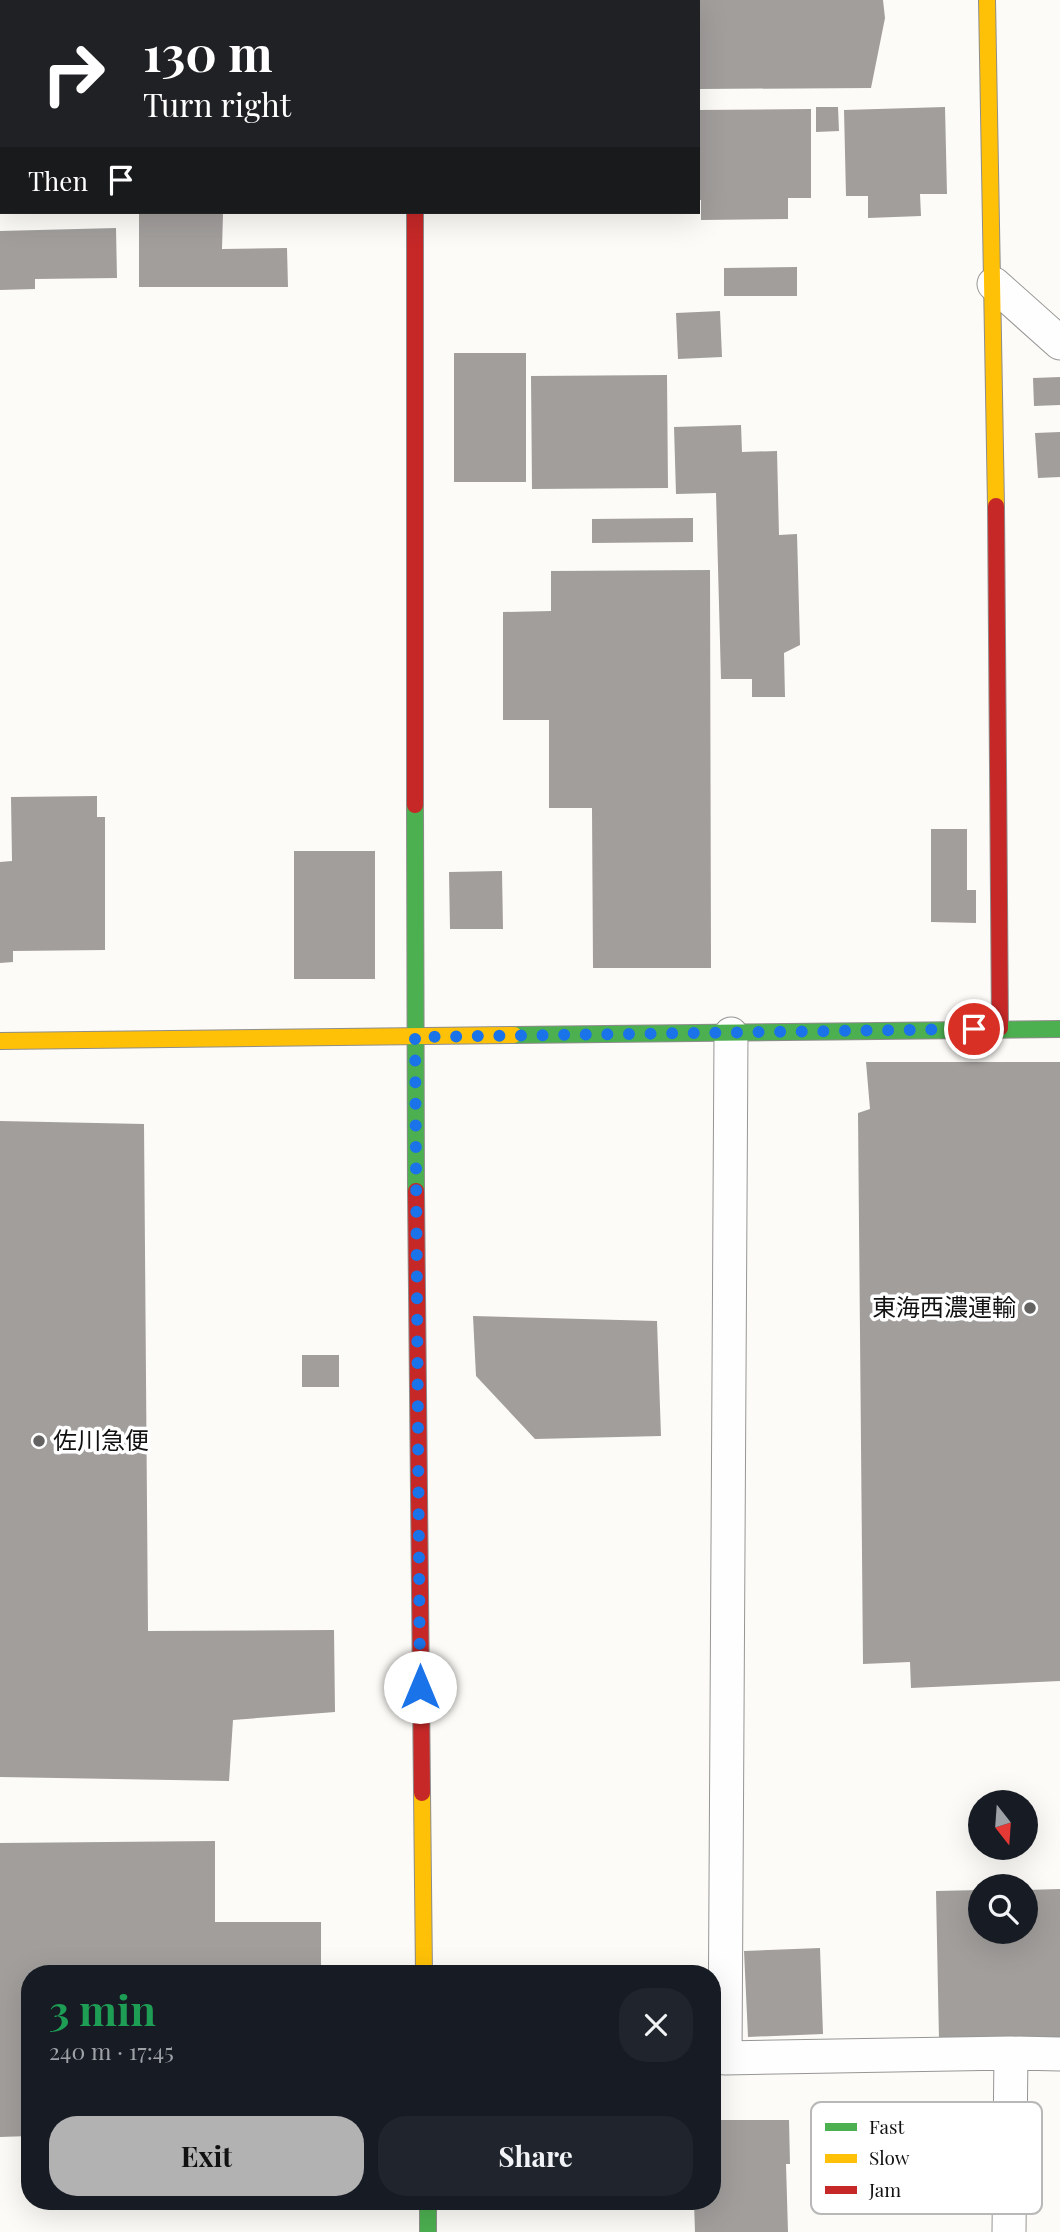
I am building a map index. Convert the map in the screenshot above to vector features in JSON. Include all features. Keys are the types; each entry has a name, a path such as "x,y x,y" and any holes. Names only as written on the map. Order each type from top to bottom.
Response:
{"street":[{"path":"987,0 994,284 1000,1028"},
{"path":"415,214 415,1037 424,1965"},
{"path":"994,284 1060,343"},
{"path":"0,1041 1060,1029"},
{"path":"731,1034 725,2058 1060,2054"},
{"path":"1010,2053 1010,2102"},
{"path":"428,2210 428,2232"},
{"path":"1009,2214 1009,2232"}],"building":[{"path":"700,0 883,0 885,18 871,88 700,89"},
{"path":"816,107 838,107 839,131 816,132"},
{"path":"945,107 947,194 920,194 921,216 868,218 868,196 846,196 844,110"},
{"path":"811,109 811,198 788,198 788,219 701,220 700,110"},
{"path":"139,214 223,214 222,249 287,248 288,287 139,287"},
{"path":"116,228 117,278 35,279 35,289 0,290 0,231"},
{"path":"797,267 797,296 724,296 724,268"},
{"path":"720,311 722,357 678,359 676,313"},
{"path":"454,353 526,353 526,482 454,482"},
{"path":"667,375 668,488 532,489 531,376"},
{"path":"1060,377 1060,405 1034,406 1033,378"},
{"path":"741,425 742,452 777,451 779,535 797,534 800,645 784,653 785,697 752,697 752,679 721,679 716,493 676,494 674,427"},
{"path":"1060,432 1060,477 1038,478 1035,433"},
{"path":"693,518 693,542 592,543 592,519"},
{"path":"710,570 711,968 593,968 592,808 549,808 549,720 503,720 503,612 551,611 551,571"},
{"path":"97,796 97,817 105,817 105,950 13,951 13,962 0,963 0,862 12,861 11,797"},
{"path":"931,829 967,829 967,890 976,890 976,923 931,922"},
{"path":"294,851 375,851 375,979 294,979"},
{"path":"502,871 503,929 450,929 449,872"},
{"path":"866,1062 1060,1062 1060,1681 911,1688 910,1662 863,1664 858,1113 870,1109"},
{"path":"0,1121 144,1124 148,1631 334,1630 335,1712 233,1720 229,1781 0,1777"},
{"path":"473,1316 657,1321 661,1436 535,1439 476,1376"},
{"path":"302,1355 339,1355 339,1387 302,1387"},
{"path":"215,1841 215,1922 321,1922 321,1965 21,1965 21,2136 0,2137 0,1843"},
{"path":"1060,1889 1060,2038 939,2039 936,1891 968,1890 968,1944 1038,1944 1038,1890"},
{"path":"820,1948 823,2034 748,2037 744,1951"},
{"path":"721,2120 789,2120 790,2164 786,2164 788,2232 695,2232 694,2210 721,2210"}],"traffic: fast":[{"path":"415,805 416,1191"},
{"path":"514,1035 1060,1029"},
{"path":"428,2210 428,2232"}],"traffic: slow":[{"path":"987,0 996,506"},
{"path":"0,1041 514,1035"},
{"path":"422,1793 424,1965"}],"traffic: jam":[{"path":"415,214 415,805"},
{"path":"996,506 1000,1028"},
{"path":"416,1191 422,1793"}],"place":[{"name":"東海西濃運輸","path":"1030,1308"},
{"name":"佐川急便","path":"39,1441"}],"route":[{"path":"420,1687 415,1037 654,1036 974,1029"}]}
